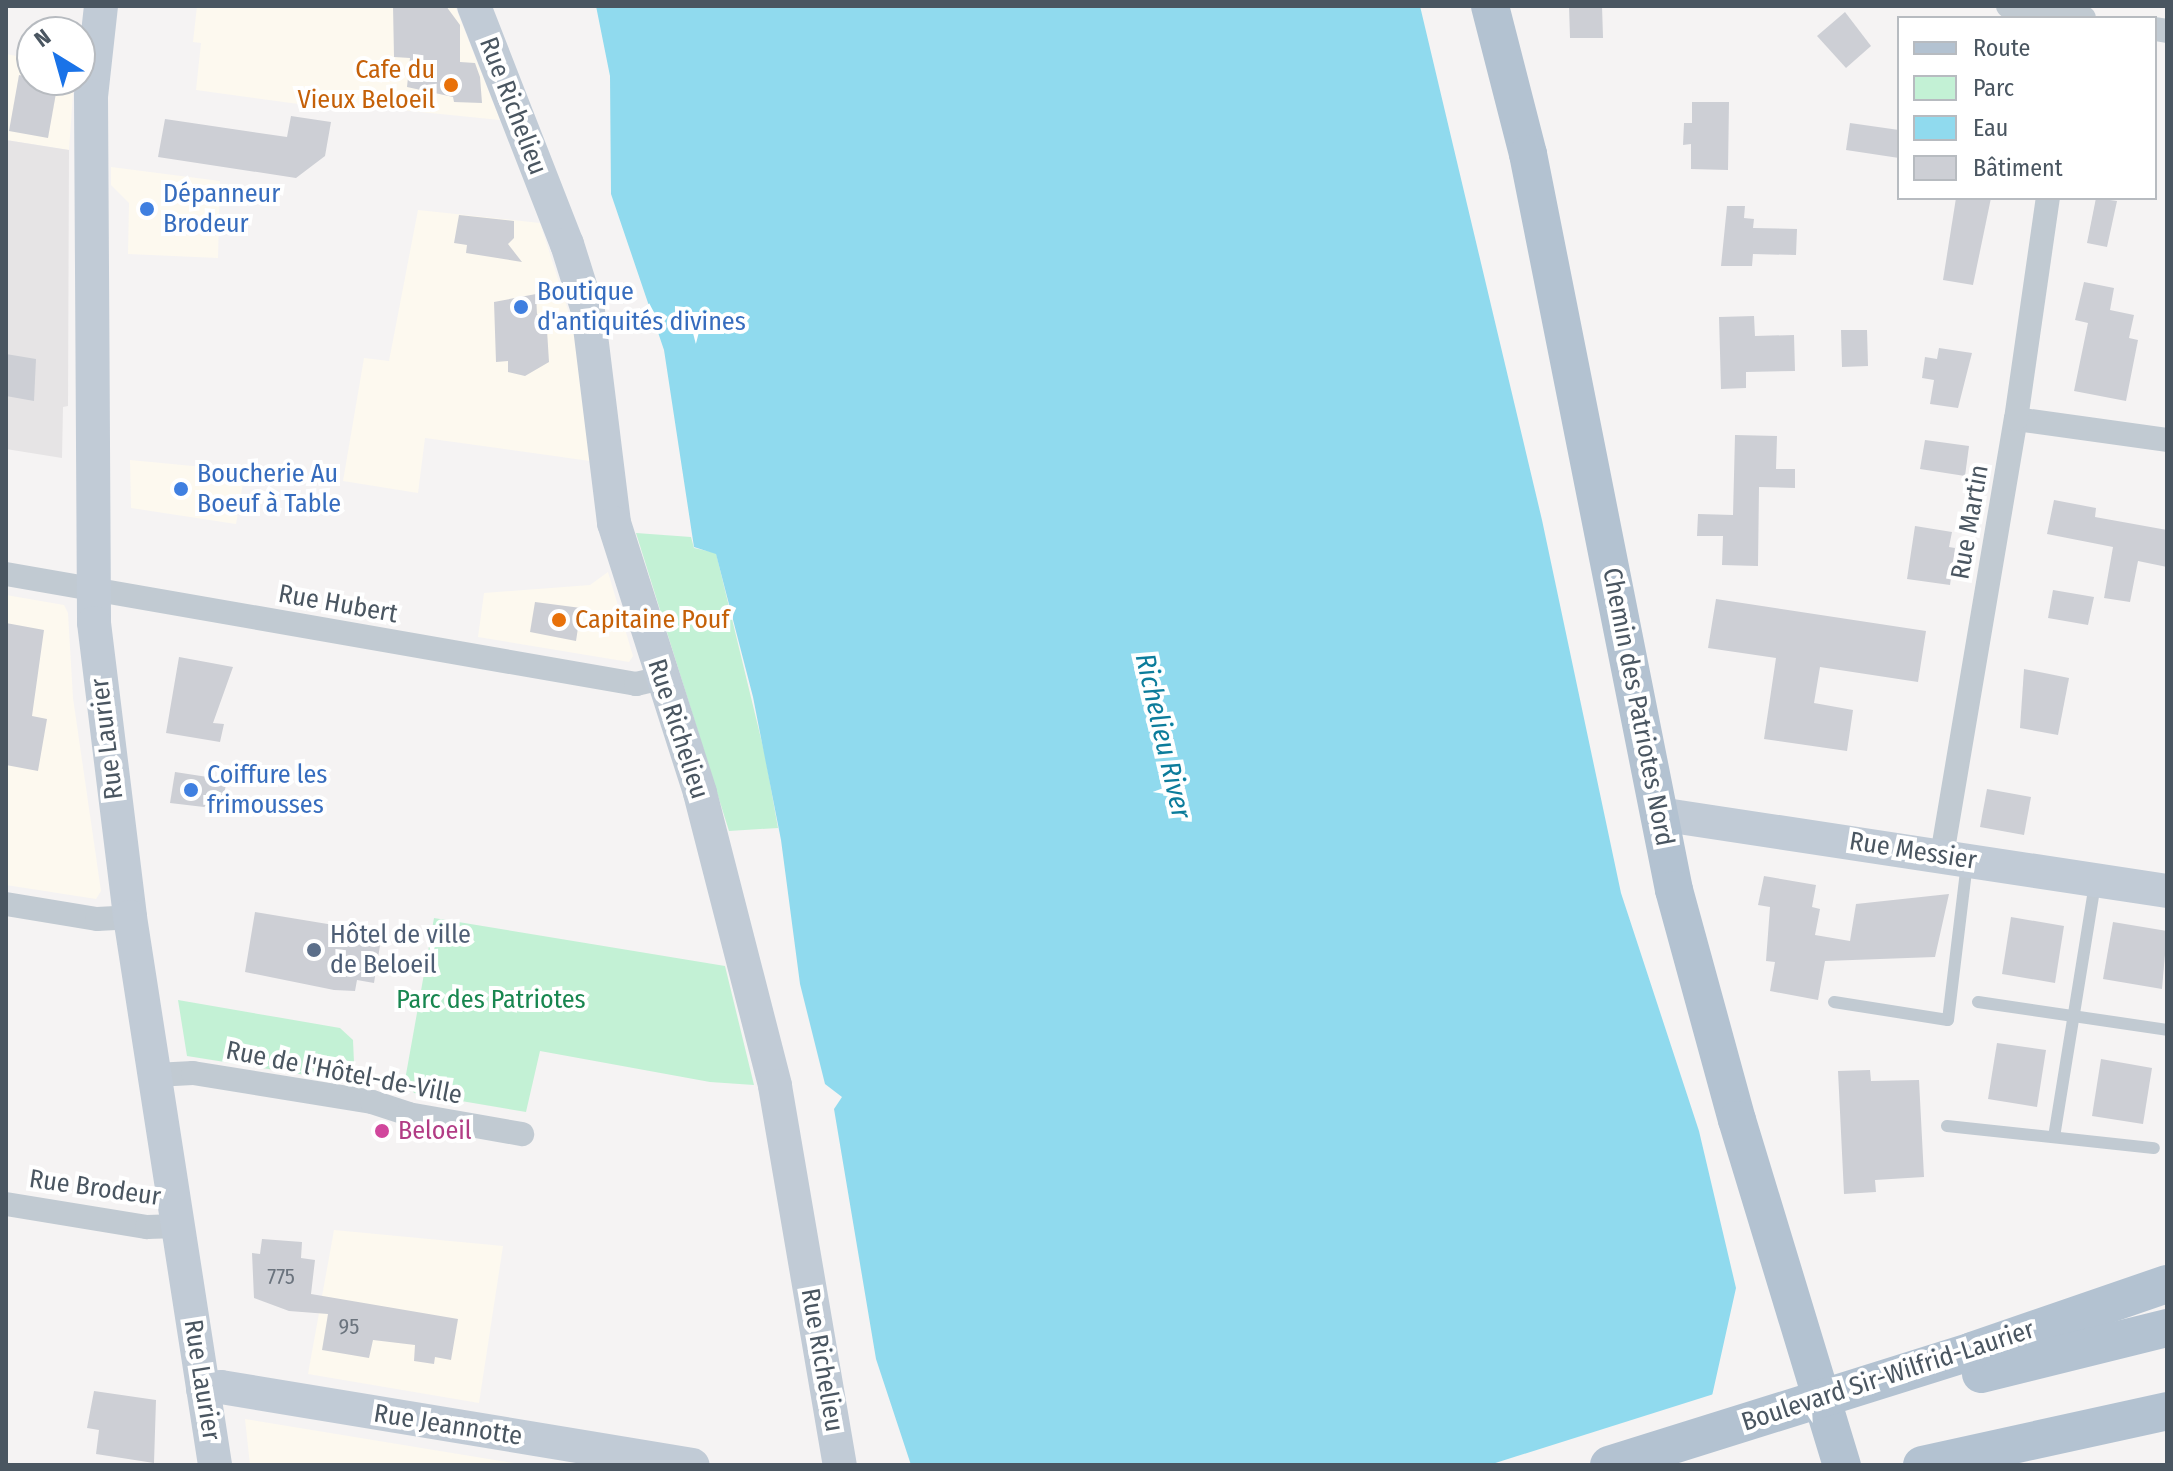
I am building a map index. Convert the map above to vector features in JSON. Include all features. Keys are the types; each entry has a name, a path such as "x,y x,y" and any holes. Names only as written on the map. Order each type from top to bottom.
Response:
{"main road":[{"name":"Chemin des Patriotes Nord","path":"1490,6 1528,154 1659,814 1697,980 1842,1465"},
{"name":"Boulevard Sir-Wilfrid-Laurier","path":"1690,1465 1977,1362 2167,1284"},
{"name":"Boulevard Sir-Wilfrid-Laurier","path":"1609,1465 1977,1362 2167,1328"},
{"path":"1922,1465 2167,1411"}],"street":[{"name":"Rue Laurier","path":"101,6 91,96 94,589 103,719 130,917 215,1465"},
{"name":"Rue Richelieu","path":"474,6 580,282 593,335 614,523 704,807 775,1086 840,1465"},
{"path":"2008,6 2076,15"},
{"name":"Rue Martin","path":"1955,857 2048,200"},
{"path":"2016,419 2167,440"},
{"name":"Rue Hubert","path":"6,574 636,684 661,678"},
{"name":"Rue Messier","path":"1659,814 2167,891"},
{"path":"6,904 97,919 130,917"},
{"name":"Rue de l'Hôtel-de-Ville","path":"155,1075 193,1073 372,1102 408,1114 522,1134"},
{"name":"Rue Brodeur","path":"6,1204 147,1227 178,1226"},
{"name":"Rue Jeannotte","path":"203,1389 221,1387 693,1465"}],"lane":[{"path":"1834,1002 1948,1020 1955,857"},
{"path":"2054,1137 2095,880"},
{"path":"1978,1002 2167,1030"},
{"path":"1947,1126 2154,1148"}],"shaded area":[{"path":"197,6 455,6 500,120 371,107 343,110 196,90 201,43 193,42"},
{"path":"6,54 16,56 16,96 73,96 69,150 6,140"},
{"path":"6,140 69,150 68,406 63,407 62,458 6,449"},
{"path":"111,167 220,181 218,258 128,254 129,203 111,185"},
{"path":"418,210 540,223 577,338 590,461 425,438 418,493 343,481 364,358 389,361"},
{"path":"130,460 245,471 236,524 131,508"},
{"path":"608,572 633,656 629,662 478,637 484,593 590,585"},
{"path":"6,595 64,605 68,613 73,698 101,891 96,899 6,885"},
{"path":"334,1230 503,1246 479,1403 308,1374"},
{"path":"245,1419 526,1465 250,1465"}],"green space":[{"path":"636,533 691,537 694,548 716,553 765,755 778,828 729,831"},
{"name":"Parc des Patriotes","path":"434,918 725,966 754,1085 710,1082 540,1051 526,1112 414,1093 405,1080"},
{"path":"178,1000 340,1028 353,1040 354,1063 331,1079 187,1056"}],"water":[{"name":"Richelieu River","path":"596,6 1420,6 1542,520 1621,893 1699,1131 1736,1288 1712,1396 1723,1465 911,1465 876,1359 834,1109 842,1097 825,1084 800,984 781,840 753,697 716,554 694,547 664,350 611,194 610,76"}],"pier":[{"path":"1717,1393 1727,1465 1489,1465"}],"building":[{"path":"393,6 446,6 460,25 460,62 475,63 480,77 482,103 454,102 453,97 407,87 410,58 394,57"},
{"path":"1569,6 1602,6 1603,38 1570,38"},
{"path":"1845,12 1871,46 1846,68 1817,36"},
{"path":"16,92 16,96 56,96 48,138 9,131"},
{"path":"1692,102 1729,102 1728,170 1691,169 1691,144 1683,145 1684,123 1692,123"},
{"path":"291,116 331,122 325,156 296,178 158,157 165,119 287,137"},
{"path":"1850,123 1897,130 1897,158 1846,150"},
{"path":"1956,200 1991,200 1973,285 1943,280"},
{"path":"2096,200 2117,201 2107,247 2087,243"},
{"path":"1727,206 1745,206 1744,218 1754,219 1753,228 1797,229 1796,255 1753,254 1752,266 1721,266"},
{"path":"459,215 514,221 514,238 508,244 522,262 466,253 467,245 454,243"},
{"path":"2084,282 2114,288 2110,310 2134,315 2129,338 2138,340 2126,401 2074,391 2088,323 2075,320"},
{"path":"536,294 537,314 546,314 549,362 525,376 508,372 508,361 496,362 494,302"},
{"path":"1754,316 1755,336 1794,335 1795,371 1746,372 1746,388 1721,389 1719,317"},
{"path":"1841,330 1867,330 1868,366 1842,367"},
{"path":"1939,348 1972,353 1958,408 1930,404 1934,380 1922,378 1925,357 1937,359"},
{"path":"6,354 36,359 34,401 6,396"},
{"path":"1735,435 1777,436 1776,469 1795,469 1795,488 1759,487 1758,566 1722,565 1723,536 1697,536 1698,514 1733,515"},
{"path":"1925,440 1969,446 1965,476 1920,469"},
{"path":"2054,500 2096,508 2095,517 2167,530 2167,567 2138,561 2130,602 2104,598 2113,547 2047,534"},
{"path":"1915,526 1952,532 1949,547 1955,548 1950,585 1907,579"},
{"path":"2053,590 2094,597 2088,625 2048,618"},
{"path":"1716,599 1926,631 1918,682 1820,667 1814,703 1853,710 1847,751 1764,739 1776,658 1708,648"},
{"path":"535,602 581,608 576,641 530,632"},
{"path":"6,623 44,630 32,716 47,719 38,771 6,765"},
{"path":"179,657 233,667 213,723 224,724 220,742 166,733"},
{"path":"2024,669 2069,678 2058,735 2020,728"},
{"path":"175,772 227,780 224,794 204,807 170,803"},
{"path":"1987,789 2031,797 2024,835 1980,827"},
{"path":"1764,876 1816,885 1812,907 1820,909 1815,935 1850,941 1856,904 1949,894 1935,957 1825,961 1818,1000 1770,991 1775,962 1766,961 1770,907 1758,905"},
{"name":"Hôtel de ville de Beloeil","path":"255,912 382,933 374,983 357,980 355,991 334,990 245,972"},
{"path":"2011,917 2064,926 2055,983 2002,974"},
{"path":"2113,922 2167,931 2162,989 2103,979"},
{"path":"1997,1043 2046,1050 2037,1107 1988,1099"},
{"path":"2101,1059 2152,1068 2143,1124 2092,1116"},
{"path":"1870,1070 1871,1081 1919,1080 1924,1177 1875,1180 1876,1192 1844,1194 1838,1071"},
{"path":"262,1239 302,1242 301,1258 315,1260 311,1294 458,1319 451,1360 435,1357 434,1364 414,1361 415,1345 373,1340 369,1358 322,1350 328,1314 289,1311 254,1298 252,1253 260,1254"},
{"path":"94,1391 156,1400 154,1463 96,1454 99,1430 87,1428"}],"place":[{"name":"Cafe du Vieux Beloeil","path":"451,85"},
{"name":"Dépanneur Brodeur","path":"147,209"},
{"name":"Boutique d'antiquités divines","path":"521,307"},
{"name":"Boucherie Au Boeuf à Table","path":"181,489"},
{"name":"Capitaine Pouf","path":"559,620"},
{"name":"Coiffure les frimousses","path":"191,790"},
{"name":"Hôtel de ville de Beloeil","path":"314,950"},
{"name":"Beloeil","path":"382,1131"}]}
